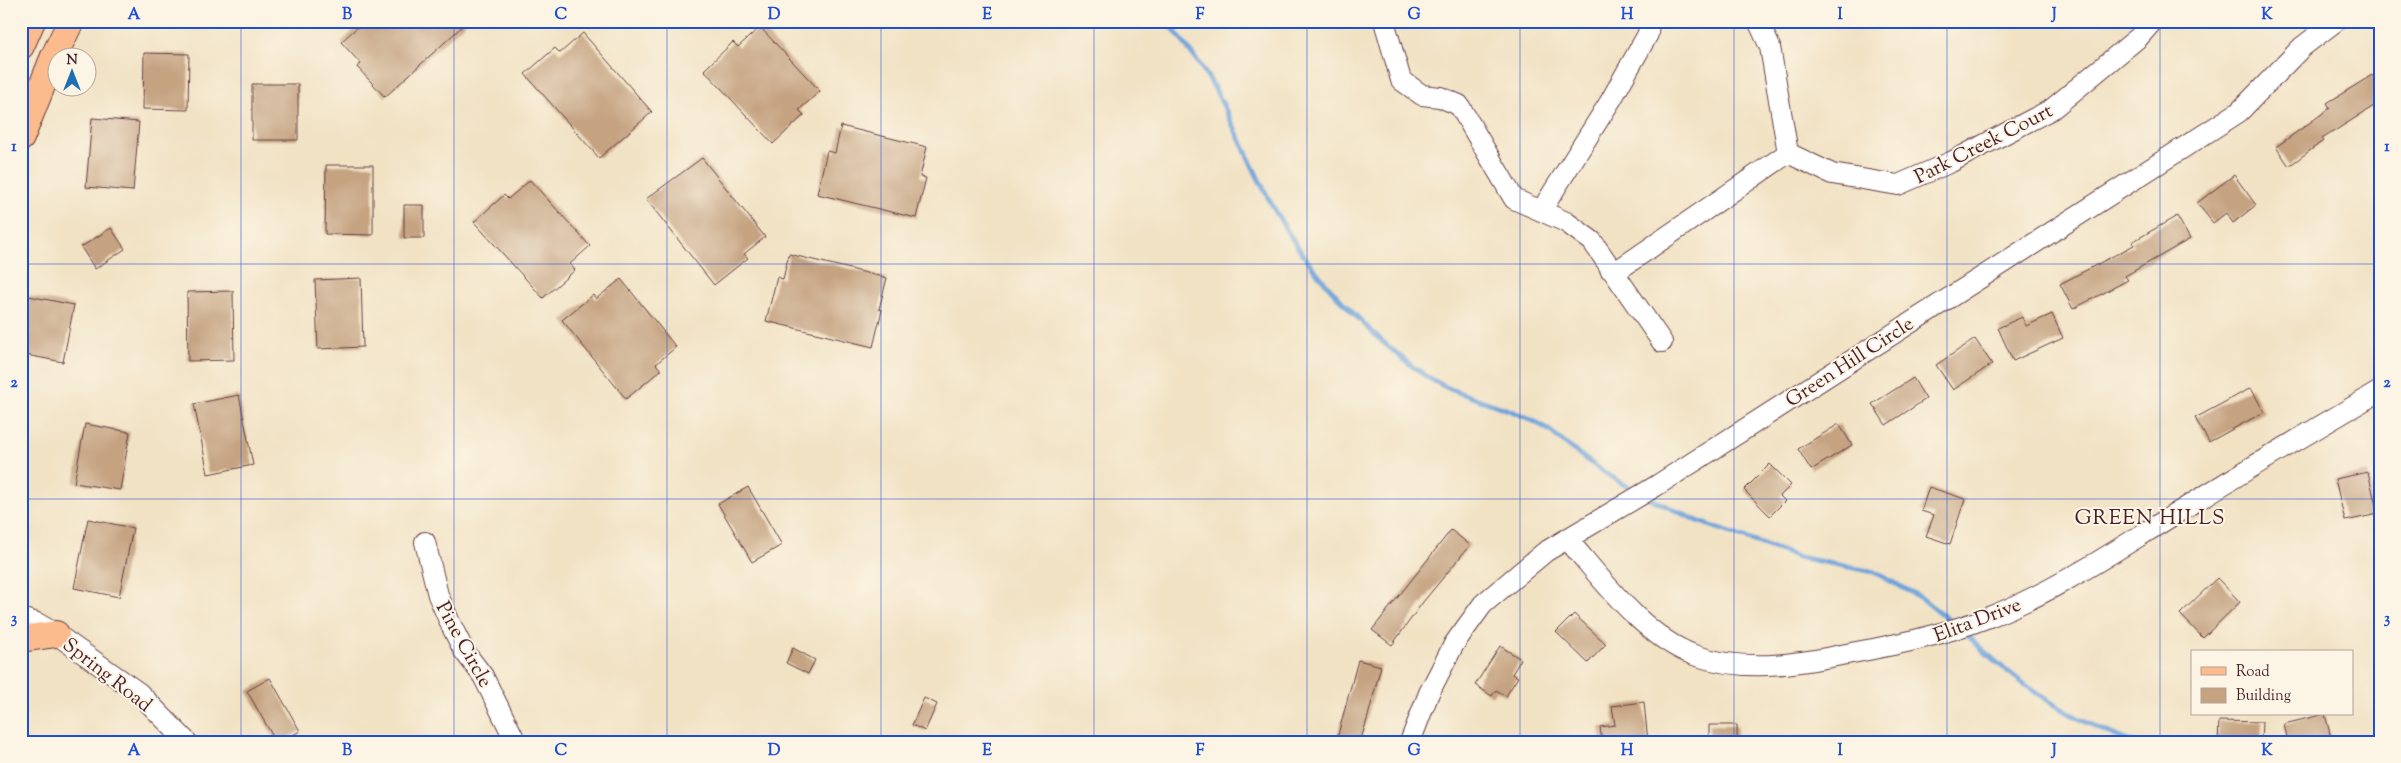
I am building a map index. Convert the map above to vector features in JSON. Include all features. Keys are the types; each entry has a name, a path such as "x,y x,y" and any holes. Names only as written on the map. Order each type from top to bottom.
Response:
{"main road":[{"path":"21,46 32,21"},
{"path":"21,138 54,56 71,21"},
{"path":"21,639 56,634"}],"street":[{"path":"1384,21 1401,80 1422,94 1440,96 1459,106 1514,199 1566,222 1592,241 1662,342"},
{"path":"1541,211 1615,92 1648,34 1649,21"},
{"path":"1610,269 1621,268 1788,153 1770,47 1758,21"},
{"name":"Park Creek Court","path":"1788,153 1832,174 1898,185 1951,162 2052,109 2139,37 2153,21"},
{"name":"Green Hill Circle","path":"1410,742 1429,694 1454,644 1483,604 1545,552 1656,486 2239,112 2302,47 2336,21"},
{"name":"Elita Drive","path":"1568,540 1624,603 1662,638 1693,655 1735,665 1792,665 1923,640 1990,617 2075,576 2268,457 2380,391"},
{"name":"Pine Circle","path":"426,542 438,595 451,626 464,651 483,676 516,742"},
{"name":"Spring Road","path":"21,618 37,623 56,634 139,693 186,742"}],"building":[{"path":"364,21 468,21 385,97 357,67 361,64 341,42"},
{"path":"760,27 820,91 799,110 804,115 773,144 704,70 733,42 738,47"},
{"path":"583,33 652,112 599,158 525,74 555,48 560,53"},
{"path":"144,53 189,54 188,110 143,109"},
{"path":"2372,75 2380,87 2380,102 2322,139 2323,141 2289,166 2276,147 2330,108 2327,103"},
{"path":"252,84 298,84 298,140 252,140"},
{"path":"92,118 139,122 133,191 86,187"},
{"path":"841,126 927,147 920,177 926,178 916,218 817,194 827,151 835,153"},
{"path":"702,158 765,237 744,254 748,258 714,285 646,199"},
{"path":"326,165 373,165 373,235 325,234"},
{"path":"2234,175 2256,205 2233,223 2226,213 2213,223 2197,203"},
{"path":"530,180 590,246 570,264 575,270 543,298 474,222 504,195 508,199"},
{"path":"404,205 424,205 424,238 404,238"},
{"path":"2177,216 2190,239 2125,276 2128,280 2073,309 2060,284 2134,245 2132,242"},
{"path":"111,228 125,249 95,269 81,247"},
{"path":"789,254 887,278 879,309 882,310 873,347 766,321 777,277 783,279"},
{"path":"361,278 363,347 318,349 315,280"},
{"path":"621,279 676,347 656,364 661,370 626,399 562,320 593,295 596,299"},
{"path":"233,291 234,360 188,361 187,292"},
{"path":"29,296 74,305 63,362 21,354 21,339"},
{"path":"2052,314 2063,338 2013,361 1998,328 2022,317 2026,326"},
{"path":"1975,339 1992,364 1953,390 1936,365"},
{"path":"1913,378 1926,399 1886,425 1872,404"},
{"path":"2251,388 2264,412 2209,442 2195,418"},
{"path":"239,395 253,465 208,474 194,404"},
{"path":"85,424 130,432 120,490 74,483"},
{"path":"1839,424 1852,445 1811,470 1798,449"},
{"path":"1770,464 1791,485 1780,496 1785,501 1770,516 1744,490"},
{"path":"2368,472 2378,514 2345,521 2335,479"},
{"path":"748,487 782,545 752,562 718,504"},
{"path":"1929,487 1965,499 1950,544 1926,536 1934,515 1921,511"},
{"path":"88,519 133,528 119,597 74,588"},
{"path":"1451,530 1470,545 1423,602 1392,645 1372,630"},
{"path":"2217,578 2240,602 2203,638 2180,614"},
{"path":"1574,614 1606,644 1588,663 1556,632"},
{"path":"1500,646 1521,659 1512,674 1518,677 1506,696 1496,690 1492,696 1475,685"},
{"path":"793,648 815,660 808,674 786,663"},
{"path":"1358,660 1381,666 1367,720 1360,742 1336,742"},
{"path":"270,678 300,731 280,742 276,742 247,691"},
{"path":"924,698 937,704 925,731 912,725"},
{"path":"1644,702 1648,742 1602,742 1600,727 1615,725 1612,706"},
{"path":"2317,716 2326,716 2331,738 2315,742 2288,742 2284,724"},
{"path":"2219,721 2262,722 2261,742 2218,742"},
{"path":"1709,725 1737,725 1737,742 1709,742"}],"waterway":[{"path":"1167,21 1210,80 1264,190 1286,230 1312,267 1347,307 1389,347 1431,379 1450,389 1510,410 1533,421 1550,431 1619,482 1637,492"},
{"path":"1647,497 1700,522 1798,557 1874,572 1920,597 1954,624"},
{"path":"1963,631 2001,666 2041,696 2085,721 2132,742"}],"district":[{"name":"GREEN HILLS","path":"2150,517"}]}
